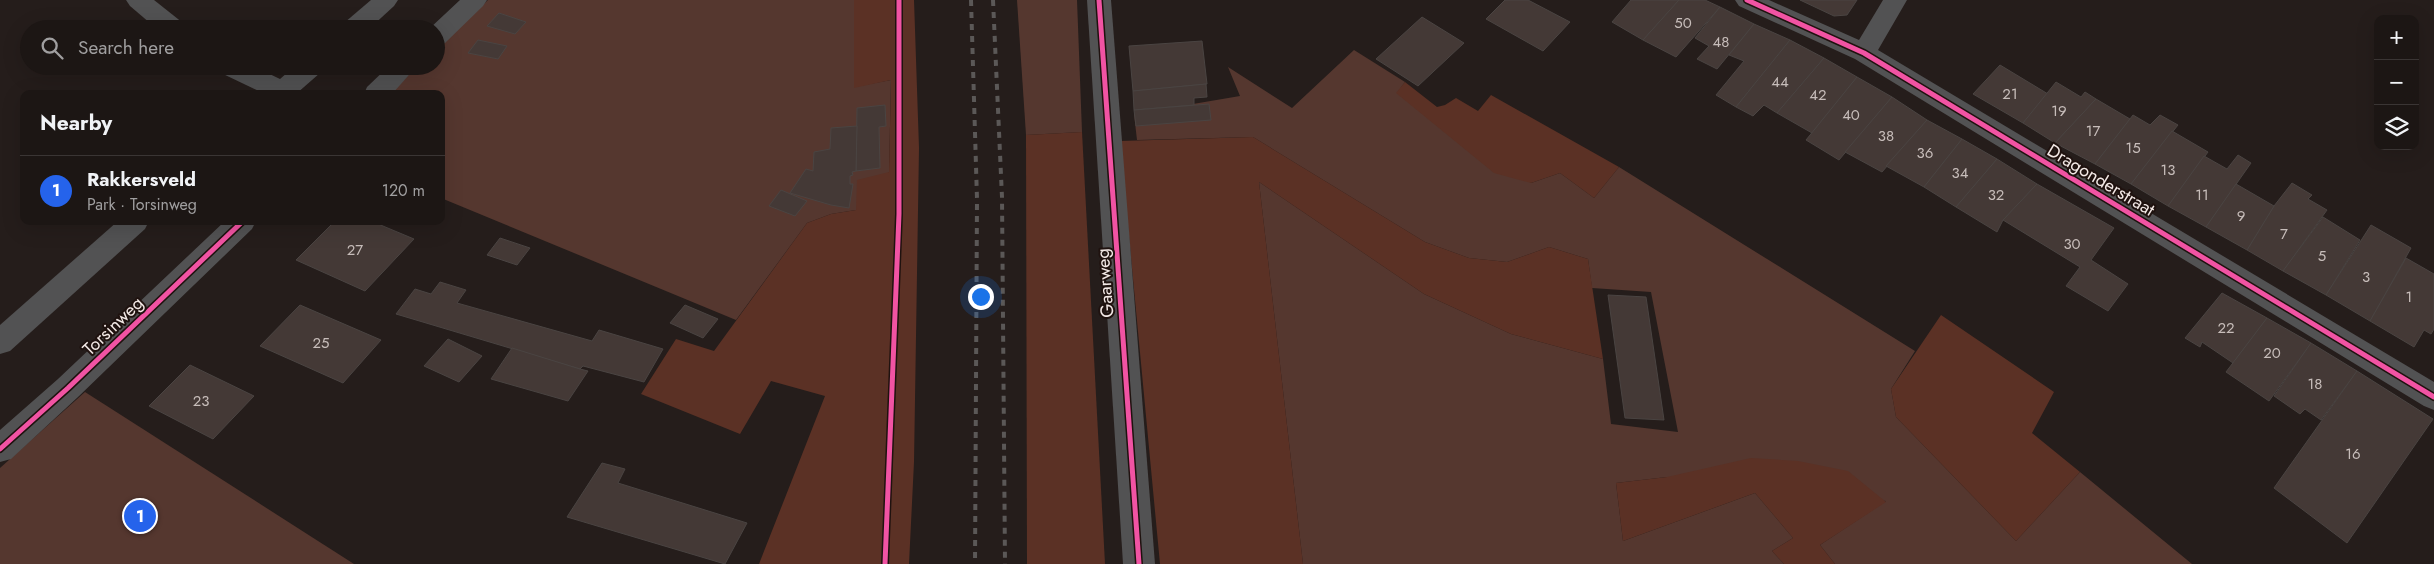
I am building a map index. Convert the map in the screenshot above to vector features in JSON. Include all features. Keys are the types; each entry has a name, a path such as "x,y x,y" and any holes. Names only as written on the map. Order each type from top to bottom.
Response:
{"street":[{"path":"138,0 163,20"},
{"path":"363,20 386,0"},
{"path":"445,27 474,0"},
{"name":"Gaarweg","path":"1099,0 1139,564"},
{"name":"Dragonderstraat","path":"1747,0 1864,53 2434,397"},
{"path":"1864,53 1896,0"},
{"path":"248,75 277,90"},
{"path":"283,90 301,75"},
{"path":"380,90 396,75"},
{"path":"0,342 132,225"},
{"name":"Torsinweg","path":"0,449 68,388 238,225"}],"shaded area":[{"path":"488,0 854,0 854,87 891,80 889,172 856,210 831,214 807,223 736,320 445,200 445,90 393,90 409,75 445,75 445,41"},
{"path":"854,0 914,0 919,148 914,462 909,564 759,564 825,396 771,381 740,434 641,394 676,339 714,351 807,223 831,214 856,210 857,180 889,172 891,80 854,88"},
{"path":"1017,0 1077,0 1082,132 1026,135"},
{"path":"1354,50 1405,82 1397,93 1531,183 1560,173 1594,198 1619,167 1915,351 1891,389 1896,417 2016,541 2080,472 2192,564 1835,564 1820,545 1886,501 1667,477 1616,483 1623,541 1755,493 1793,538 1772,551 1784,564 1303,564 1259,182 1424,294 1511,334 1603,359 1611,424 1678,432 1651,292 1592,288 1588,259 1549,247 1507,262 1469,258 1425,242 1253,137 1137,140 1134,114 1240,96 1228,67 1292,108"},
{"path":"1405,82 1437,107 1445,105 1456,98 1478,111 1491,95 1619,167 1594,198 1560,173 1531,183 1494,173 1396,93"},
{"path":"1082,132 1105,564 1027,564 1026,135"},
{"path":"1253,137 1425,242 1469,258 1507,262 1549,247 1588,259 1603,359 1511,334 1424,294 1259,182 1303,564 1160,564 1120,141"},
{"path":"1941,315 2054,392 2032,433 2080,472 2016,541 1896,417 1891,389"},
{"path":"85,392 354,564 0,564 0,468"},
{"path":"1751,458 1798,461 1848,471 1886,502 1820,545 1835,564 1784,564 1772,551 1793,538 1755,493 1623,541 1616,483 1667,477"}],"building":[{"path":"1505,0 1528,0 1570,22 1543,51 1486,19"},
{"path":"1631,0 1679,0 1643,40 1612,22"},
{"path":"1679,0 1705,0 1720,7 1676,57 1643,40"},
{"path":"1800,0 1857,0 1847,15 1834,16"},
{"path":"1720,7 1754,24 1717,69 1697,59 1709,46 1695,38"},
{"path":"499,13 526,22 515,34 487,26"},
{"path":"1422,17 1464,43 1418,86 1376,59"},
{"path":"1754,24 1790,40 1736,107 1716,95 1744,61 1729,55"},
{"path":"478,40 507,46 498,59 468,53"},
{"path":"1790,40 1824,58 1777,113 1764,105 1753,116 1736,107"},
{"path":"1202,41 1207,84 1133,91 1129,46"},
{"path":"1824,58 1857,77 1812,133 1777,113"},
{"path":"2000,65 2048,94 2023,123 1973,94"},
{"path":"1857,77 1892,97 1839,160 1806,140"},
{"path":"2056,82 2081,97 2085,92 2096,99 2055,143 2023,123"},
{"path":"1206,84 1207,97 1194,98 1194,105 1134,110 1133,91"},
{"path":"1892,97 1927,120 1882,172 1845,152"},
{"path":"2096,99 2130,119 2095,164 2055,143"},
{"path":"1209,104 1211,120 1136,126 1134,110"},
{"path":"885,105 886,126 879,127 880,168 856,171 857,108"},
{"path":"2133,115 2150,125 2160,115 2178,125 2131,184 2095,164"},
{"path":"1927,120 1962,139 1924,187 1886,166"},
{"path":"857,126 856,171 852,172 853,175 850,176 850,184 853,184 849,208 831,205 790,193 806,169 813,171 814,152 830,149 831,128"},
{"path":"2172,131 2208,152 2168,206 2131,184"},
{"path":"1962,139 1997,159 1956,207 1924,187"},
{"path":"2238,155 2251,163 2206,227 2168,206 2204,156 2227,169"},
{"path":"1997,159 2037,184 2003,220 1997,232 1956,207"},
{"path":"2292,183 2312,195 2308,199 2327,210 2283,271 2247,250 2274,206"},
{"path":"2037,184 2114,228 2091,260 2128,284 2108,311 2066,286 2080,267 2003,220"},
{"path":"2236,184 2274,206 2247,250 2206,227"},
{"path":"781,190 807,201 795,216 769,206"},
{"path":"2323,217 2360,240 2326,295 2283,271"},
{"path":"331,225 381,225 414,239 365,291 296,260"},
{"path":"2371,225 2411,248 2370,321 2326,295"},
{"path":"500,238 530,248 517,265 487,255"},
{"path":"2406,258 2434,274 2434,329 2431,334 2424,330 2414,347 2370,321"},
{"path":"440,282 466,290 457,303 592,341 599,330 663,349 644,382 583,366 580,369 396,314 415,289 431,294"},
{"path":"2222,293 2267,318 2233,363 2202,342 2200,347 2185,338"},
{"path":"1608,295 1646,297 1664,420 1625,418"},
{"path":"300,305 381,340 343,383 260,346"},
{"path":"685,305 718,319 703,338 670,323"},
{"path":"2267,318 2311,343 2269,401 2226,372"},
{"path":"448,339 482,356 459,382 424,366"},
{"path":"2311,343 2357,371 2321,420 2305,409 2300,414 2274,396"},
{"path":"512,348 588,371 568,401 491,379"},
{"path":"190,365 254,396 213,439 149,406"},
{"path":"2357,371 2433,419 2347,543 2274,488"},
{"path":"602,463 625,469 618,483 747,523 725,564 567,517"}],"railway":[{"path":"971,0 977,199 975,564"},
{"path":"993,0 1002,197 1005,564"}],"cycle path":[{"path":"885,564 899,214 899,0"},
{"path":"1099,0 1139,564"},
{"path":"1747,0 1864,53 2434,397"},
{"path":"0,449 68,388 239,225"}],"place":[{"name":"Rakkersveld","path":"140,516"}]}
